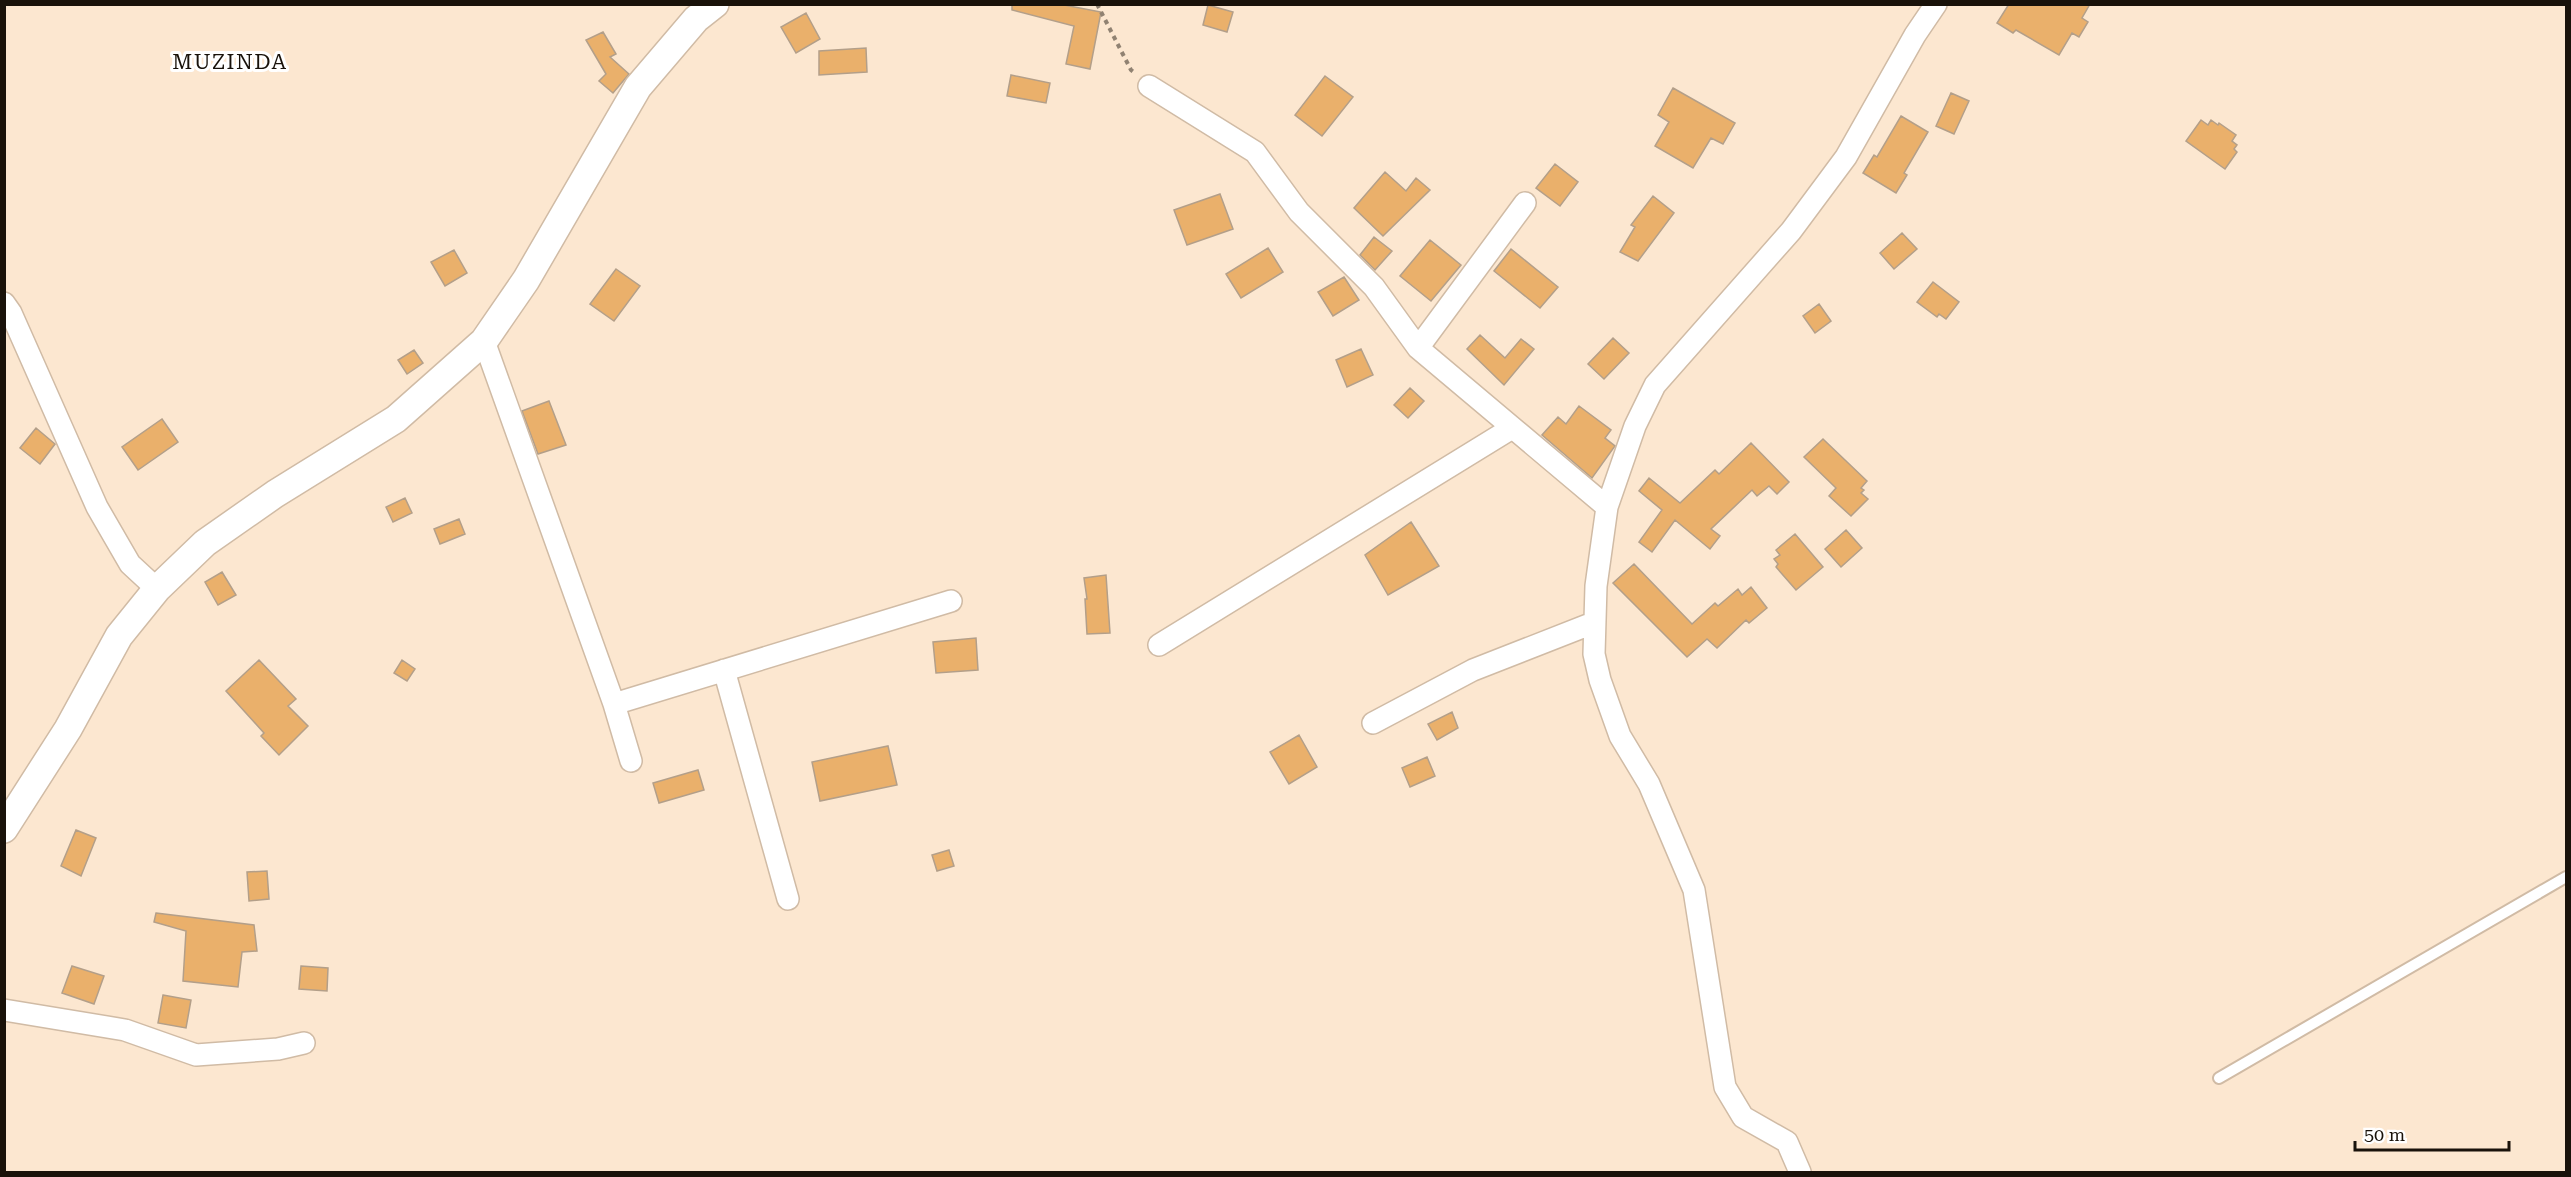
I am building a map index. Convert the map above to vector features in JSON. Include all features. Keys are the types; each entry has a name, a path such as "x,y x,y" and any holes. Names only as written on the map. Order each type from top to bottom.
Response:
{"street":[{"path":"9,812 68,729 119,636 157,588 205,543 275,494 396,419 484,341 526,280 638,87 696,19 715,4"},
{"path":"1800,1173 1787,1142 1743,1117 1725,1087 1694,891 1649,784 1620,736 1594,654 1593,623 1607,507 1635,426 1655,385 1791,231 1846,156 1915,35 1936,4"},
{"path":"1149,86 1255,152 1299,212 1374,287 1418,348 1607,507"},
{"path":"1418,348 1525,203"},
{"path":"4,303 11,313 97,507 130,564 157,588"},
{"path":"484,341 614,704 631,761"},
{"path":"1159,645 1512,428"},
{"path":"614,704 951,601"},
{"path":"1373,723 1473,670 1593,623"},
{"path":"724,669 788,899"},
{"path":"4,1010 125,1030 196,1055 278,1049 304,1043"}],"lane":[{"path":"2219,1078 2566,877"}],"path":[{"path":"1097,4 1131,70 1149,86"}],"building":[{"path":"1012,4 1059,4 1101,12 1090,69 1066,64 1074,26 1012,10"},
{"path":"2009,4 2090,4 2082,18 2088,22 2079,37 2072,33 2059,55 2016,30 2013,33 1997,23"},
{"path":"1208,5 1233,12 1227,32 1203,25"},
{"path":"806,13 820,39 796,53 781,27"},
{"path":"603,32 616,54 610,57 629,74 613,93 599,81 606,74 586,40"},
{"path":"866,48 867,72 819,75 819,51"},
{"path":"1011,75 1050,83 1046,103 1007,96"},
{"path":"1325,76 1353,97 1322,136 1295,115"},
{"path":"1673,88 1735,123 1723,144 1711,138 1693,168 1655,146 1669,122 1658,115"},
{"path":"1951,93 1969,101 1954,134 1936,126"},
{"path":"1901,116 1928,132 1904,173 1907,175 1896,193 1863,173 1874,155 1877,157"},
{"path":"2201,120 2208,125 2211,120 2218,125 2219,123 2236,135 2232,141 2237,145 2234,149 2237,152 2225,169 2186,141"},
{"path":"1555,164 1578,182 1560,206 1536,188"},
{"path":"1385,172 1406,191 1416,178 1430,190 1383,236 1354,208"},
{"path":"1220,194 1233,229 1187,245 1174,210"},
{"path":"1653,196 1674,213 1638,261 1620,252 1635,227 1631,225"},
{"path":"1902,233 1917,249 1894,269 1880,253"},
{"path":"1374,237 1392,251 1375,270 1360,255"},
{"path":"1430,240 1461,265 1431,301 1400,276"},
{"path":"1268,248 1283,272 1241,298 1226,274"},
{"path":"1511,249 1558,287 1540,308 1494,271"},
{"path":"454,250 467,273 445,286 431,262"},
{"path":"616,269 640,286 614,321 590,304"},
{"path":"1344,277 1359,300 1333,316 1318,292"},
{"path":"1933,282 1959,302 1946,319 1939,314 1937,317 1917,302"},
{"path":"1819,304 1831,321 1815,333 1803,316"},
{"path":"1480,335 1505,358 1521,339 1534,349 1504,385 1467,349"},
{"path":"1613,338 1629,353 1604,379 1588,364"},
{"path":"1361,349 1373,375 1347,387 1336,360"},
{"path":"414,350 423,363 407,374 398,360"},
{"path":"1410,388 1424,401 1408,418 1394,405"},
{"path":"549,401 566,445 538,454 522,411"},
{"path":"1579,406 1611,430 1605,438 1615,446 1592,478 1542,435 1558,417 1566,424"},
{"path":"162,419 178,442 138,470 122,447"},
{"path":"36,428 55,444 40,464 20,448"},
{"path":"1823,439 1867,481 1861,488 1864,490 1861,493 1868,499 1851,516 1829,496 1836,488 1804,457"},
{"path":"1751,443 1789,482 1777,494 1769,486 1757,496 1752,490 1711,529 1720,536 1710,549 1675,520 1652,552 1639,542 1662,510 1639,491 1649,478 1680,503 1715,470 1719,474"},
{"path":"405,498 412,513 393,522 386,507"},
{"path":"459,519 465,534 440,544 434,529"},
{"path":"1411,522 1439,566 1388,595 1365,555"},
{"path":"1846,530 1862,548 1841,567 1825,549"},
{"path":"1795,534 1823,567 1796,590 1776,567 1778,564 1774,559 1780,555 1776,550"},
{"path":"1634,564 1692,624 1715,603 1718,606 1738,589 1742,595 1751,587 1767,608 1749,623 1746,620 1717,648 1707,639 1687,657 1613,583"},
{"path":"222,572 236,595 218,605 205,582"},
{"path":"1106,575 1110,633 1087,634 1085,599 1087,599 1084,578"},
{"path":"976,638 978,670 936,673 933,642"},
{"path":"259,660 296,699 288,706 308,726 279,755 261,736 264,733 226,691"},
{"path":"402,660 415,669 407,681 394,673"},
{"path":"1452,712 1458,728 1437,740 1428,724"},
{"path":"1299,735 1317,767 1289,784 1270,752"},
{"path":"888,746 897,785 820,801 812,762"},
{"path":"1427,757 1435,776 1410,787 1402,768"},
{"path":"698,770 704,790 659,803 653,783"},
{"path":"76,830 96,838 81,876 61,866"},
{"path":"949,850 954,866 937,871 932,855"},
{"path":"267,871 269,899 249,901 247,872"},
{"path":"156,913 254,925 257,951 242,952 238,987 183,981 186,931 154,922"},
{"path":"72,966 104,976 94,1004 62,993"},
{"path":"301,966 328,968 327,991 299,989"},
{"path":"163,995 191,1000 186,1028 158,1023"}],"district":[{"name":"MUZINDA","path":"230,62"}]}
